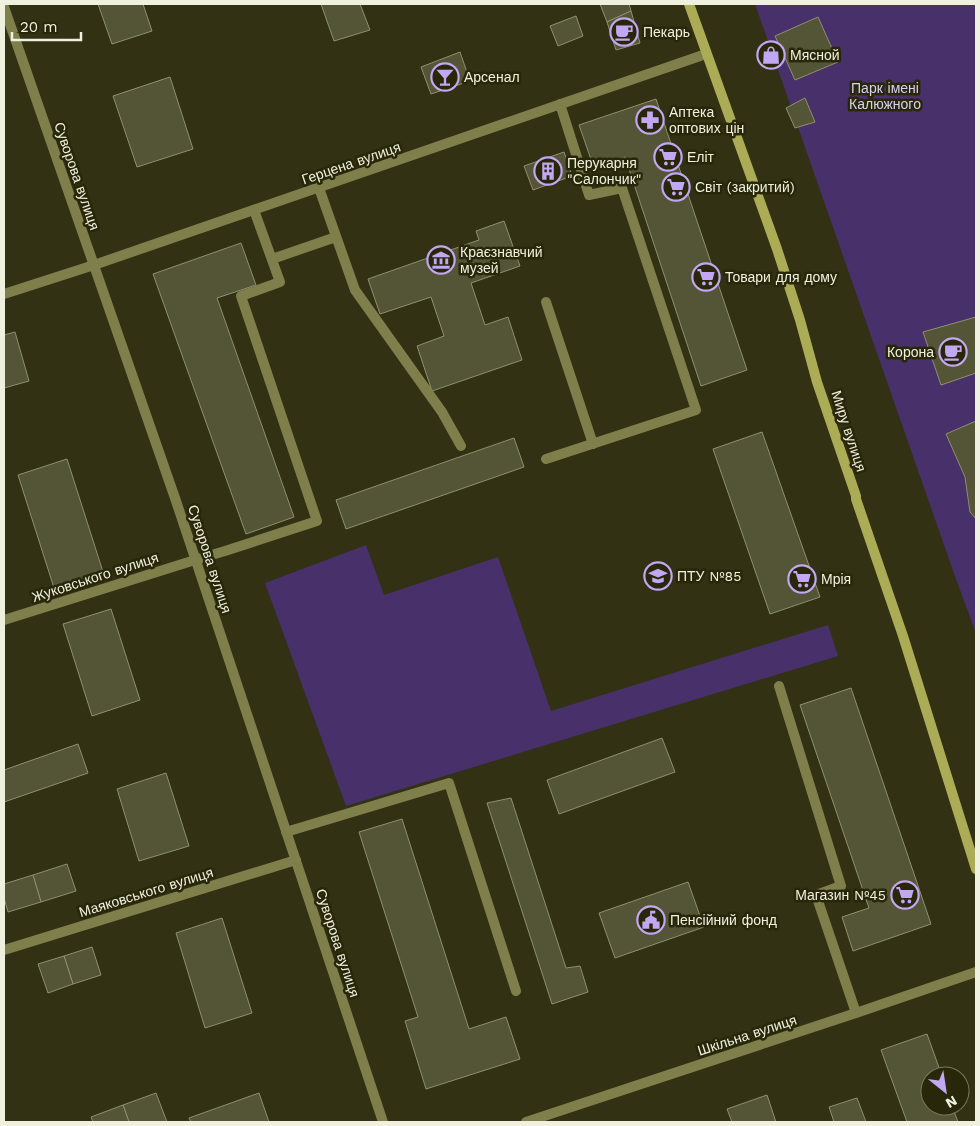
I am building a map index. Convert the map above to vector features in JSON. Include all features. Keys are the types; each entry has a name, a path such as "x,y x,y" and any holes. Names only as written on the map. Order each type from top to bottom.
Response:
{"street":[{"name":"Миру вулиця","path":"689,4 777,249 800,320 817,382 903,636 976,869"},
{"name":"Суворова вулиця","path":"4,7 168,479 383,1122"},
{"name":"Герцена вулиця","path":"4,294 94,265 706,54"},
{"path":"546,459 696,410 622,188 589,195 560,104"},
{"path":"319,188 355,290 442,412 461,446"},
{"path":"254,210 272,259 336,237"},
{"name":"Жуковського вулиця","path":"4,620 225,551 317,520 241,296 280,282 272,259"},
{"path":"546,302 593,444"},
{"path":"779,686 841,886 816,896 856,1013"},
{"path":"286,832 449,783 516,991"},
{"name":"Маяковського вулиця","path":"4,950 296,860"},
{"name":"Шкільна вулиця","path":"526,1122 976,972"}],"green space":[{"name":"Парк імені Калюжного","path":"755,4 976,4 976,633 957,582"},
{"path":"366,545 384,595 498,557 551,711 828,625 838,656 346,806 265,583"}],"building":[{"path":"98,4 143,4 152,31 112,44"},
{"path":"321,4 360,4 370,30 334,41"},
{"path":"600,4 629,4 631,11 607,22"},
{"name":"Пекарь","path":"631,11 640,43 616,50 607,22"},
{"path":"576,16 583,36 558,46 550,26"},
{"path":"818,17 838,62 795,80 775,36"},
{"name":"Мясной","path":"773,43 780,62 768,67 762,49"},
{"path":"460,52 470,81 431,94 421,67"},
{"path":"170,77 193,149 137,167 113,96"},
{"path":"805,98 815,122 795,128 786,108"},
{"path":"656,99 747,370 701,386 625,157 594,168 579,125"},
{"name":"Перукарня \"Салончик\"","path":"564,152 572,176 533,190 524,166"},
{"path":"504,221 520,266 471,283 485,325 508,317 522,360 432,391 417,346 444,336 431,297 380,314 368,279 479,240 476,231"},
{"path":"241,243 256,285 217,298 294,517 246,534 153,274"},
{"name":"Корона","path":"976,317 976,373 941,385 923,332"},
{"path":"15,332 29,381 4,388 4,335"},
{"path":"976,421 976,519 970,512 965,477 946,434"},
{"path":"762,432 820,597 770,614 713,449"},
{"path":"514,438 524,467 346,529 336,500"},
{"path":"67,459 104,575 55,591 18,475"},
{"path":"111,609 140,700 92,716 63,624"},
{"path":"851,688 931,924 853,951 842,917 869,908 800,705"},
{"path":"662,738 675,772 559,814 547,780"},
{"path":"78,744 88,773 4,802 4,770"},
{"path":"166,773 189,846 139,861 117,789"},
{"path":"511,798 566,968 580,966 588,992 552,1004 487,803"},
{"path":"402,819 469,1029 506,1017 520,1059 426,1089 405,1021 418,1017 359,832"},
{"path":"67,864 76,891 41,902 33,875"},
{"path":"33,875 41,902 8,912 4,898 4,884"},
{"name":"Пенсійний фонд","path":"688,882 704,927 615,958 599,913"},
{"path":"222,918 252,1013 205,1028 176,933"},
{"path":"92,947 101,975 73,984 64,956"},
{"path":"64,956 73,984 48,993 38,964"},
{"path":"927,1034 938,1066 920,1066 920,1116 956,1116 958,1122 907,1122 881,1050"},
{"path":"156,1093 167,1122 129,1122 123,1105"},
{"path":"259,1093 269,1122 191,1122 189,1118"},
{"path":"767,1095 776,1122 732,1122 727,1109"},
{"path":"857,1098 866,1122 834,1122 829,1107"},
{"path":"123,1105 129,1122 93,1122 91,1117"}],"place":[{"name":"Пекарь","path":"624,32"},
{"name":"Мясной","path":"771,55"},
{"name":"Арсенал","path":"445,77"},
{"name":"Аптека оптових цін","path":"650,120"},
{"name":"Еліт","path":"668,157"},
{"name":"Перукарня \"Салончик\"","path":"548,171"},
{"name":"Світ (закритий)","path":"676,187"},
{"name":"Краєзнавчий музей","path":"441,260"},
{"name":"Товари для дому","path":"706,277"},
{"name":"Корона","path":"953,352"},
{"name":"ПТУ №85","path":"658,576"},
{"name":"Мрія","path":"802,579"},
{"name":"Магазин №45","path":"905,895"},
{"name":"Пенсійний фонд","path":"651,920"}]}
